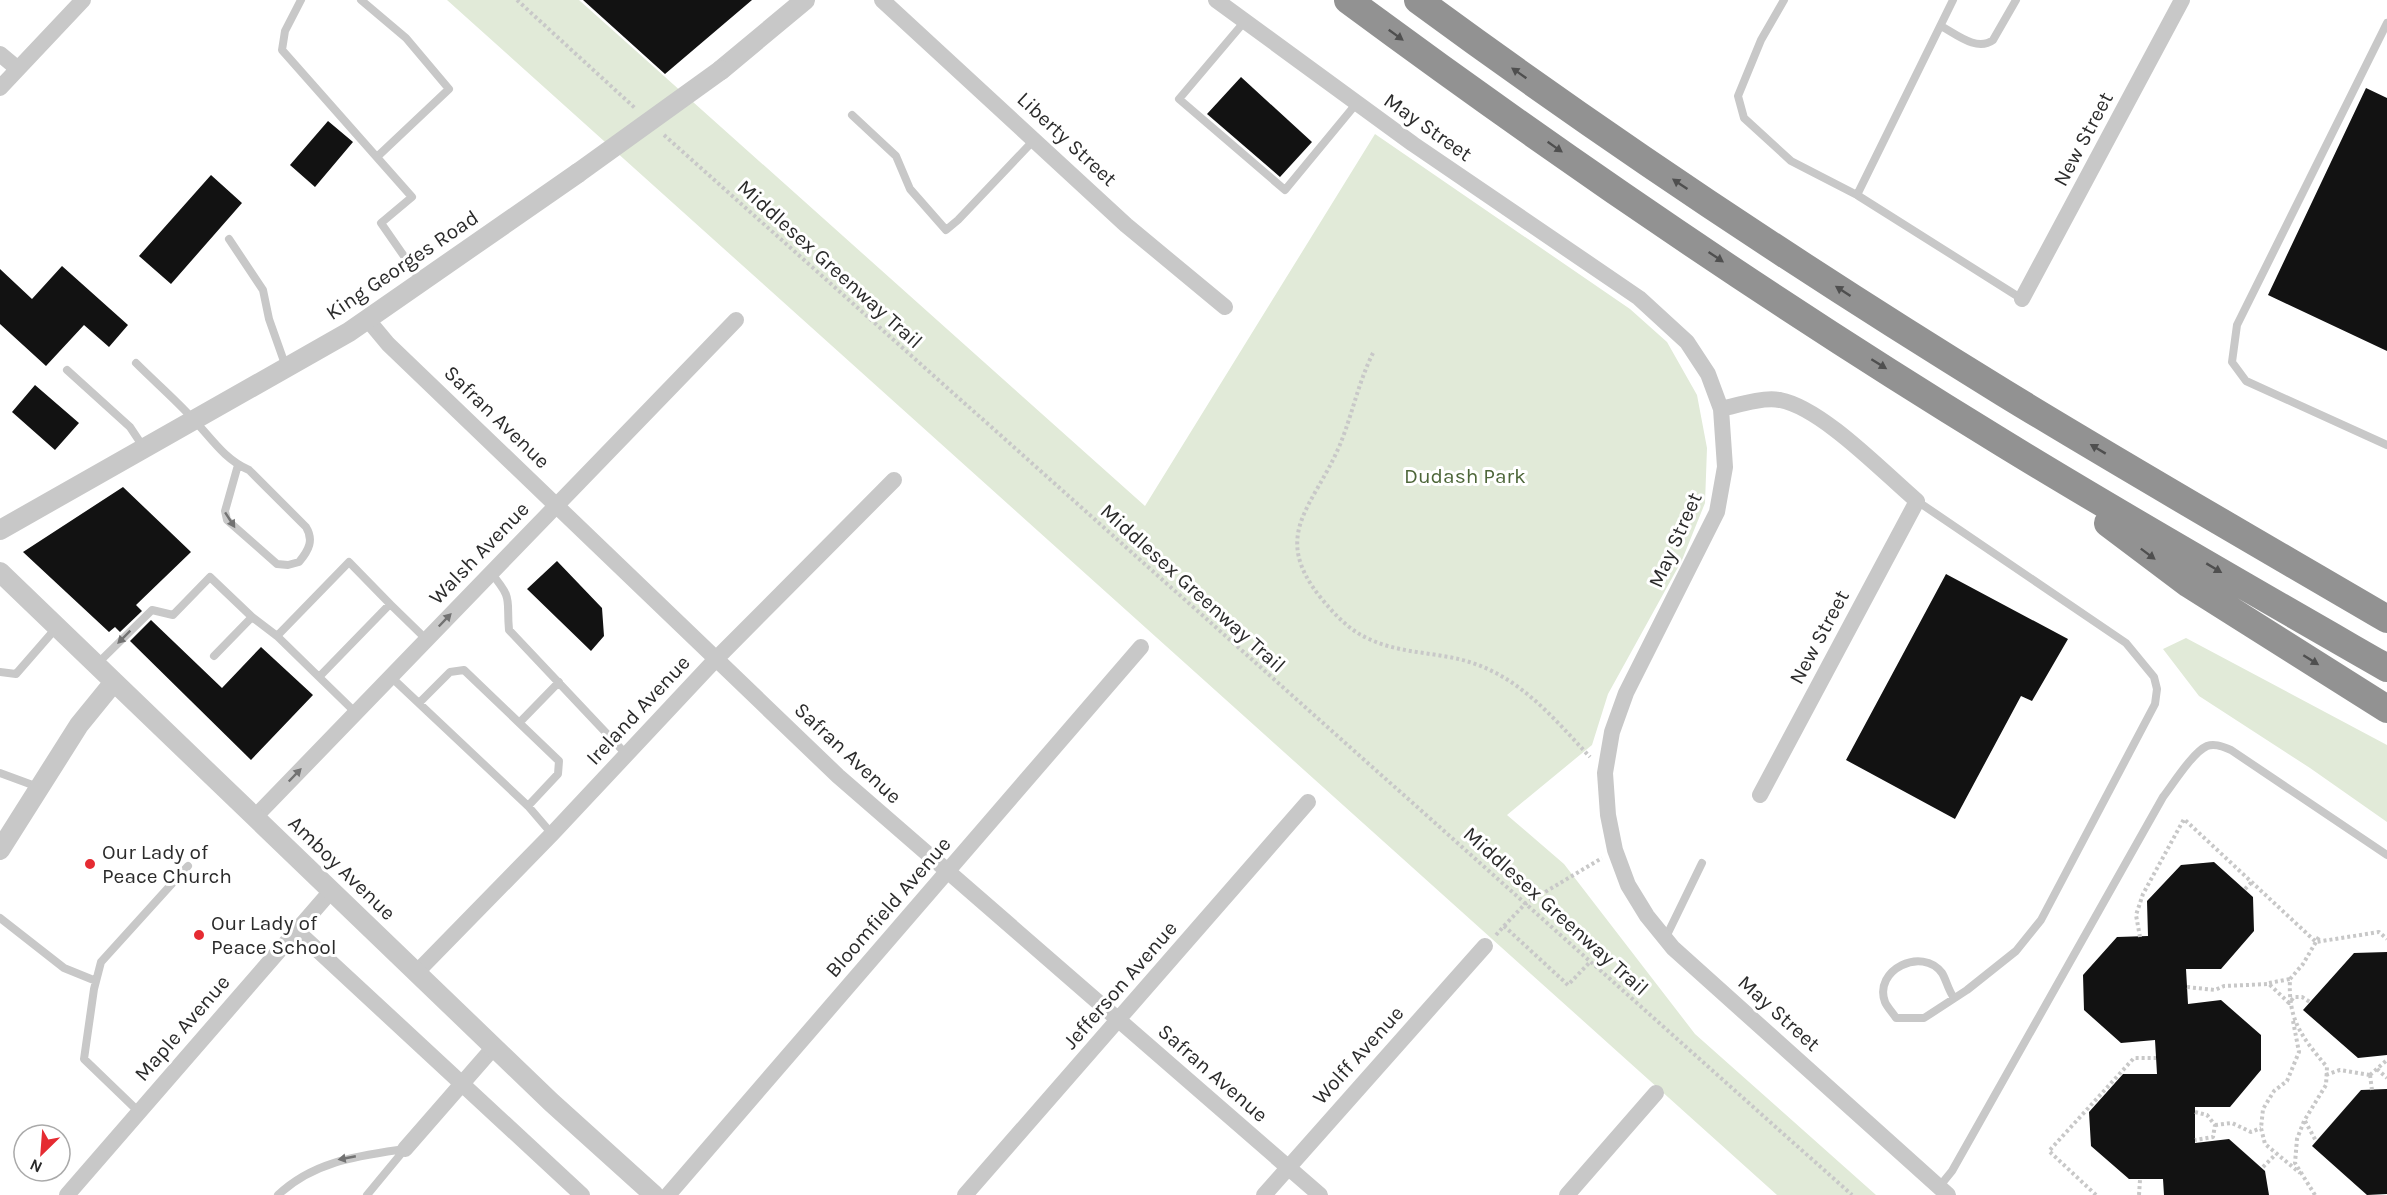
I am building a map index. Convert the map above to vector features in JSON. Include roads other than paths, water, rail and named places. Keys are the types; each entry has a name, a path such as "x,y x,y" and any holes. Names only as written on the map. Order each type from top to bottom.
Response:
{"highway":[{"path":"1348,0 1532,132 1774,297 2001,442 2387,668"},
{"path":"1418,0 1584,118 1803,265 1993,386 2387,619"},
{"path":"2001,442 2189,584 2387,709"},
{"path":"2148,479 2387,603"}],"street":[{"path":"0,88 84,0"},
{"name":"King Georges Road","path":"0,530 368,320 579,173 721,70 805,0"},
{"name":"Liberty Street","path":"882,0 1135,232 1225,307"},
{"name":"May Street","path":"1216,0 1356,104 1639,298 1687,342 1708,374 1721,410 1725,467 1717,512 1626,693 1612,732 1605,773 1608,815 1615,850 1628,885 1647,916 1665,939 1943,1191"},
{"name":"New Street","path":"2022,299 2182,0"},
{"path":"0,54 18,69"},
{"name":"Safran Avenue","path":"368,320 388,344 838,776 1320,1195"},
{"name":"Walsh Avenue","path":"255,817 736,320"},
{"path":"1721,410 1778,400 1801,407 1827,425 1917,501"},
{"name":"Ireland Avenue","path":"416,973 552,834 716,659 894,480"},
{"name":"New Street","path":"1760,795 1917,501"},
{"name":"Amboy Avenue","path":"0,572 416,973 654,1195"},
{"name":"Bloomfield Avenue","path":"668,1195 1141,647"},
{"path":"0,850 79,725 114,682"},
{"name":"Jefferson Avenue","path":"965,1195 1308,802"},
{"name":"Maple Avenue","path":"67,1195 332,891"},
{"path":"297,931 582,1195"},
{"name":"Wolff Avenue","path":"1264,1195 1485,946"},
{"path":"405,1149 494,1047"},
{"path":"1567,1195 1656,1092"}],"lane":[{"path":"301,0 285,31 282,50 412,197 381,223 422,282"},
{"path":"361,0 406,38 449,89 378,156"},
{"path":"1784,0 1761,40 1738,96 1744,118 1791,161 1857,195 2022,299"},
{"path":"1857,195 1953,0"},
{"path":"1941,26 1976,44 1988,45 2016,0"},
{"path":"1245,21 1179,99 1285,190 1356,104"},
{"path":"2387,22 2237,325 2232,362 2246,381 2387,446"},
{"path":"852,115 896,156 910,189 946,230 1034,140"},
{"path":"229,239 263,290 269,319 286,368"},
{"path":"136,363 238,465 249,470 306,527 311,536 310,545 299,562 288,565 277,564 227,520 225,511 238,465"},
{"path":"67,370 130,427 144,448"},
{"path":"1917,501 2126,643 2154,677 2157,688 2155,704 2041,920 2016,951 1954,998 1924,1018 1896,1018 1885,1002 1884,986 1894,968 1910,961 1928,963 1942,973 1946,987 1954,998"},
{"path":"277,636 349,562 427,640"},
{"path":"491,573 505,589 509,600 509,630 626,753"},
{"path":"96,665 152,610 173,615 210,577 252,617 277,636 356,713"},
{"path":"319,677 390,604"},
{"path":"214,656 252,617"},
{"path":"0,672 16,674 57,627"},
{"path":"419,703 450,672 464,670 559,761 558,774 528,806"},
{"path":"391,677 528,806 552,834"},
{"path":"520,723 559,682"},
{"path":"1943,1191 1962,1152 2163,797 2199,752 2209,745 2219,745 2231,750 2387,855"},
{"path":"0,773 39,787"},
{"path":"1665,939 1702,863"},
{"path":"139,1112 84,1059 96,981 101,962 188,866"},
{"path":"0,918 64,968 96,981"},
{"path":"279,1194 291,1183 333,1161 405,1149"},
{"path":"367,1195 405,1149"}],"place":[{"name":"Our Lady of Peace Church","path":"90,864"},
{"name":"Our Lady of Peace School","path":"199,935"}],"park label":[{"name":"Dudash Park","path":"1465,476"}]}
